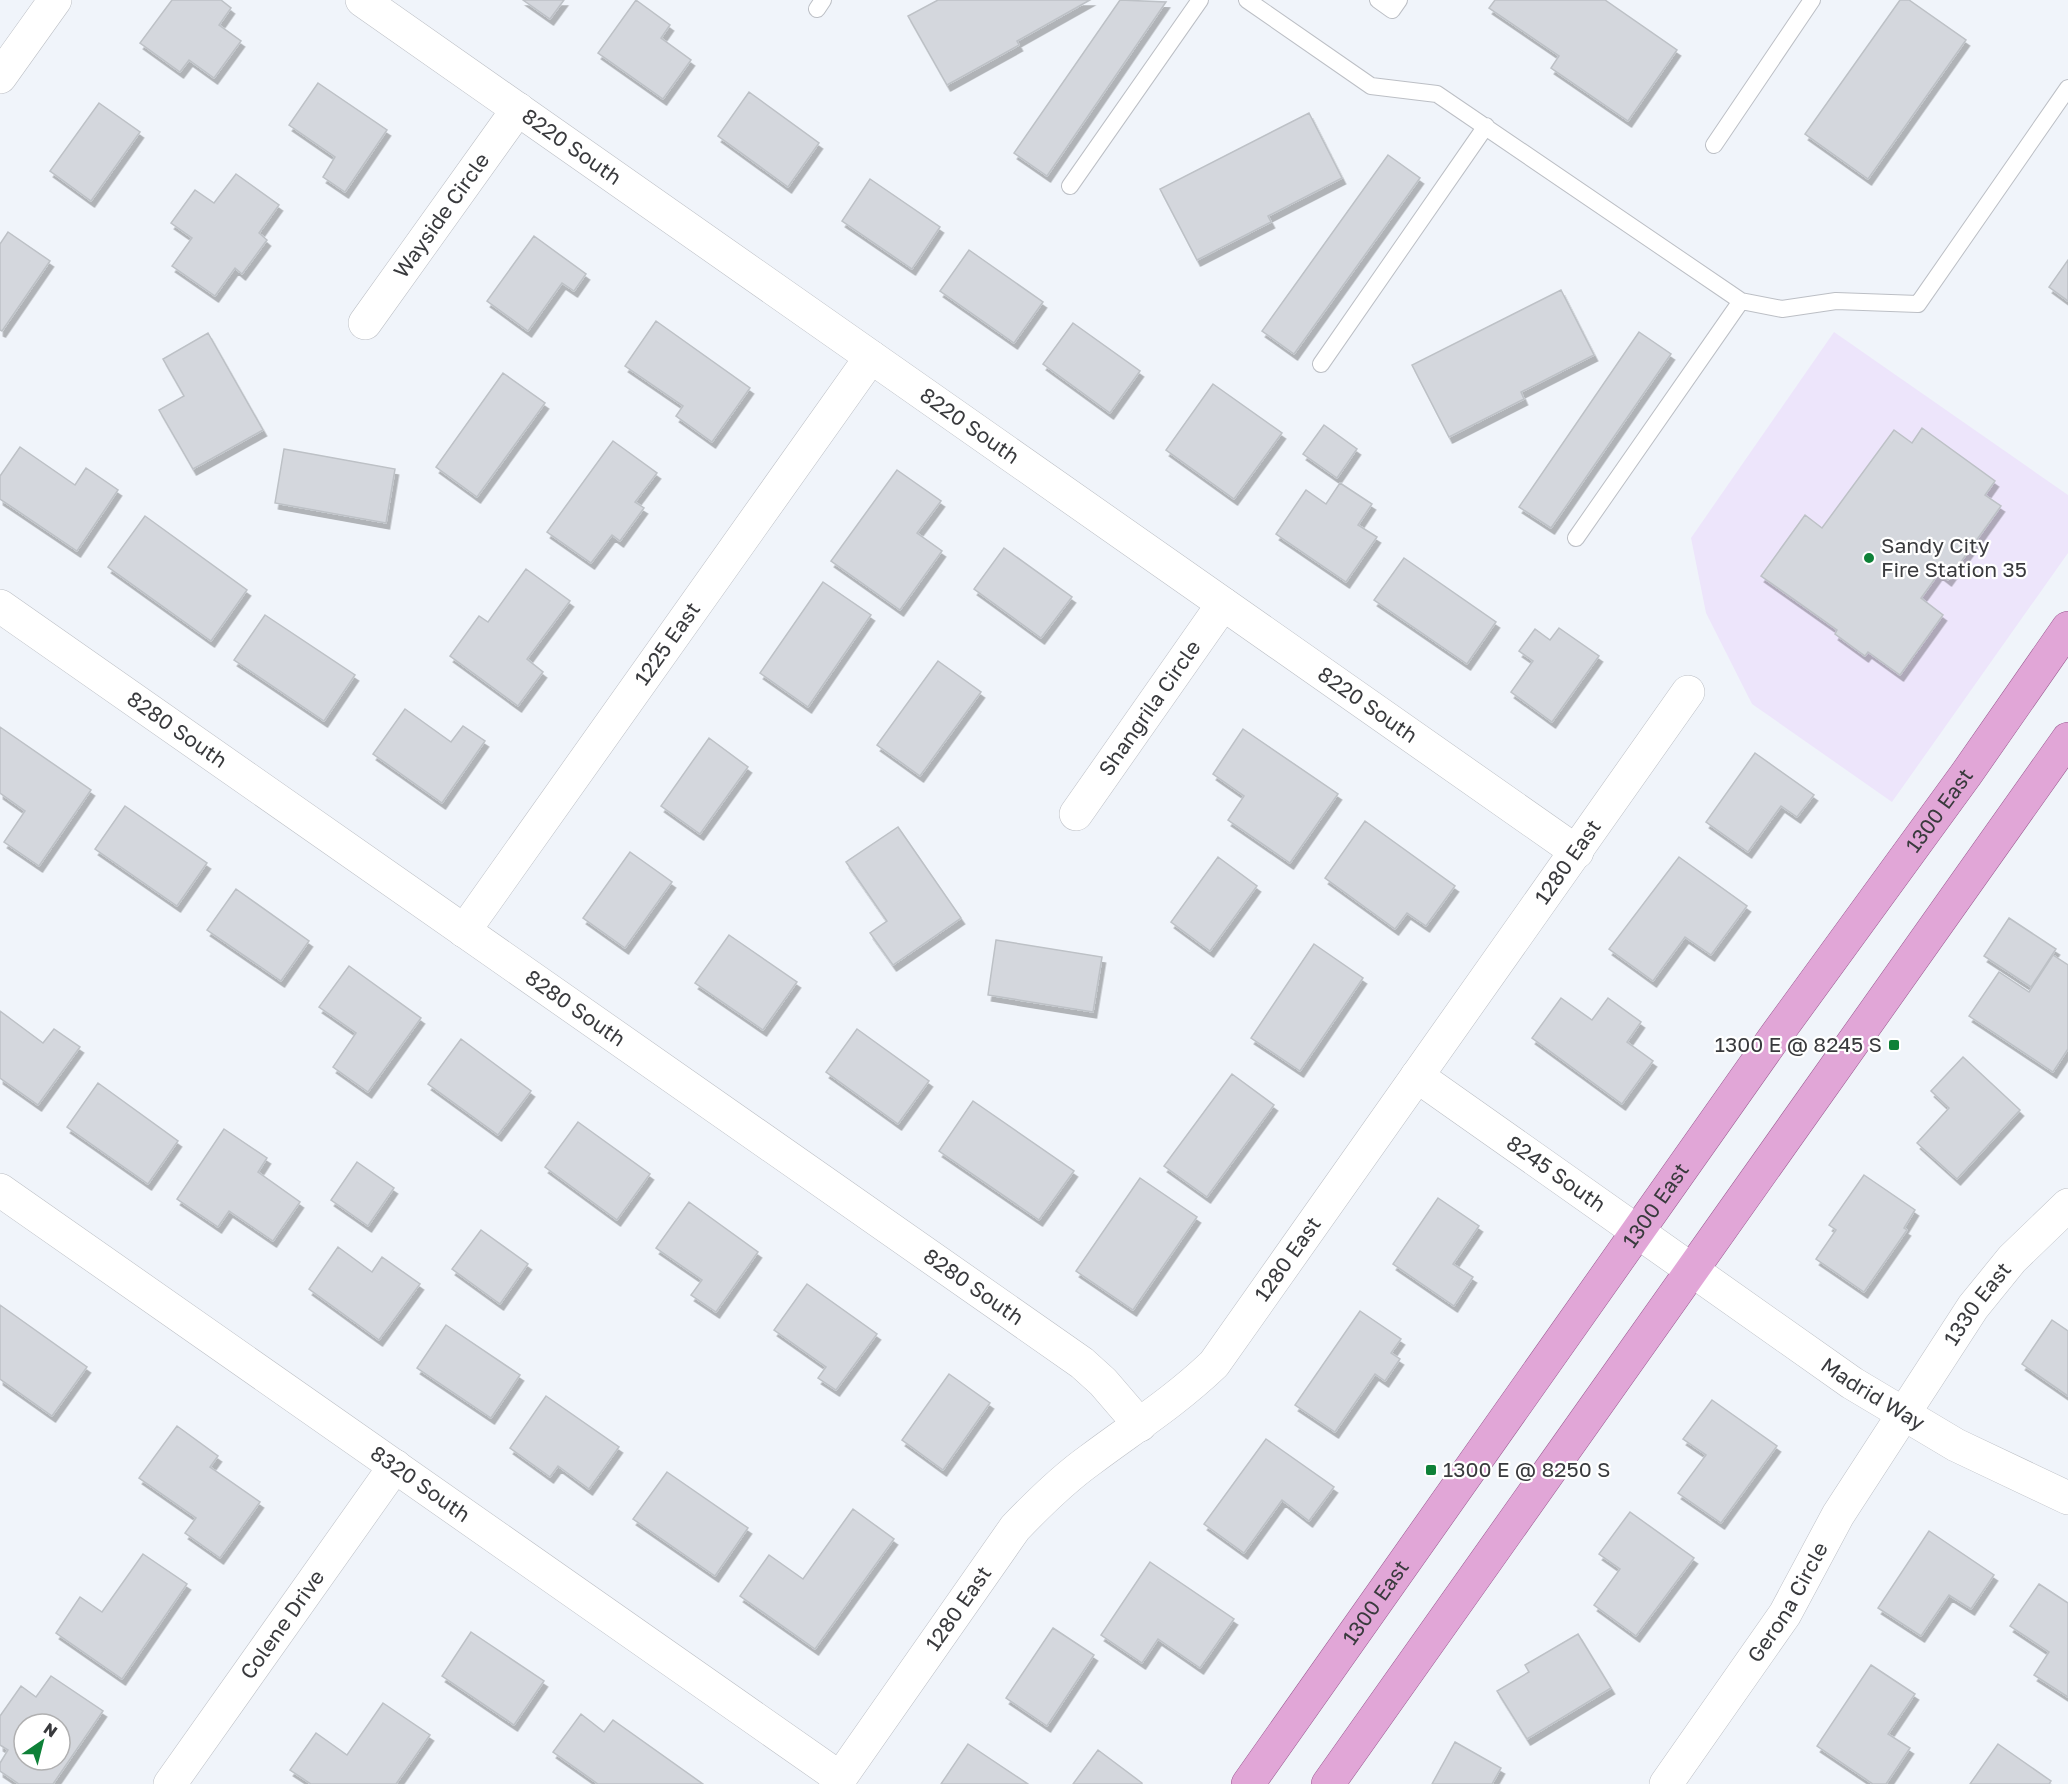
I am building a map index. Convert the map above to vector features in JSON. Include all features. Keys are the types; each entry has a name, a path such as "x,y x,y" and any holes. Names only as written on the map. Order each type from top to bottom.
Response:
{"main road":[{"name":"1300 East","path":"1248,1784 2068,628"},
{"path":"1328,1784 2068,740"}],"street":[{"path":"0,77 55,0"},
{"name":"8220 South","path":"362,0 1577,852"},
{"name":"Wayside Circle","path":"366,323 518,109"},
{"name":"1225 East","path":"464,931 871,357"},
{"name":"Shangrila Circle","path":"1076,813 1224,604"},
{"name":"8280 South","path":"0,606 1082,1363 1140,1425"},
{"name":"1280 East","path":"838,1781 1014,1528 1048,1494 1081,1467 1179,1397 1214,1364 1688,692"},
{"name":"8245 South","path":"1418,1076 1692,1271"},
{"name":"8320 South","path":"0,1190 395,1466 838,1781"},
{"name":"1330 East","path":"1902,1415 1972,1307 2012,1259 2068,1205"},
{"name":"Madrid Way","path":"1692,1271 1851,1383 1902,1415 1956,1445 2068,1498"},
{"name":"Gerona Circle","path":"1666,1784 1785,1614 1839,1515 1902,1415"},
{"name":"Colene Drive","path":"170,1784 395,1466"}],"lane":[{"path":"1070,186 1200,0"},
{"path":"1247,0 1371,86 1437,94 1741,301 1782,309 1836,300 1918,304 2068,88"},
{"path":"1378,0 1392,10 1399,0"},
{"path":"1714,145 1812,0"},
{"path":"1321,364 1486,126"},
{"path":"1576,538 1741,301"}],"shaded area":[{"path":"1834,332 2068,495 2068,553 1892,802 1752,704 1706,613 1691,538"}],"building":[{"path":"172,0 221,0 231,8 219,25 241,41 214,78 189,60 180,72 140,43"},
{"path":"523,0 564,0 550,19"},
{"path":"636,0 670,25 661,38 691,60 663,99 598,53"},
{"path":"938,0 1090,0 1017,41 1019,45 947,85 908,16"},
{"path":"1120,0 1166,2 1047,176 1014,153"},
{"path":"1495,0 1605,0 1677,50 1628,121 1551,68 1559,56 1489,8"},
{"path":"1900,0 1909,0 1966,40 1868,179 1805,134"},
{"path":"318,83 387,130 345,192 323,177 335,157 289,125"},
{"path":"749,92 819,143 788,187 718,136"},
{"path":"99,103 140,132 91,201 50,171"},
{"path":"1309,113 1342,178 1268,216 1271,222 1197,260 1160,189"},
{"path":"1388,155 1420,178 1294,354 1262,331"},
{"path":"236,174 279,205 259,233 267,240 242,274 235,268 215,296 172,266 192,238 171,223 195,190 214,203"},
{"path":"870,179 940,227 912,269 842,221"},
{"path":"8,232 50,261 2,331 0,330 0,244"},
{"path":"534,236 586,274 574,291 562,283 528,331 487,301"},
{"path":"969,250 1043,302 1014,343 940,291"},
{"path":"2068,260 2068,301 2049,287"},
{"path":"1561,290 1594,355 1521,392 1524,399 1449,437 1412,365"},
{"path":"656,321 750,388 712,442 676,416 683,406 625,366"},
{"path":"1073,323 1140,371 1110,413 1043,364"},
{"path":"1639,332 1671,354 1551,528 1519,507"},
{"path":"208,333 263,430 193,469 159,410 184,396 163,359"},
{"path":"503,373 545,403 477,497 436,467"},
{"path":"1213,384 1282,433 1234,499 1166,450"},
{"path":"1324,425 1357,449 1337,478 1303,454"},
{"name":"Sandy City Fire Station 35","path":"1922,428 1995,481 1985,495 2001,506 1948,580 1939,573 1921,598 1943,615 1900,675 1868,652 1865,656 1835,634 1837,630 1761,576 1805,515 1822,528 1894,430 1912,443"},
{"path":"613,441 657,473 635,502 644,508 620,541 612,535 591,563 547,532"},
{"path":"20,447 75,485 86,468 118,490 77,551 0,499 0,476"},
{"path":"284,449 395,469 386,523 275,503"},
{"path":"897,470 941,501 917,533 942,551 900,610 831,561"},
{"path":"1340,483 1372,504 1358,525 1377,537 1346,582 1276,534 1306,490 1326,504"},
{"path":"145,516 247,590 211,641 108,567"},
{"path":"1004,548 1072,597 1041,638 974,589"},
{"path":"1404,558 1496,622 1467,664 1374,600"},
{"path":"526,569 570,601 527,659 543,672 518,706 450,656 479,616 488,622"},
{"path":"823,582 871,615 808,707 760,673"},
{"path":"265,615 355,675 324,721 234,660"},
{"path":"1559,628 1599,656 1552,722 1511,692 1533,661 1519,651 1535,629 1550,640"},
{"path":"938,661 981,692 920,776 877,745"},
{"path":"405,709 451,742 463,726 485,741 442,803 373,754"},
{"path":"0,727 91,790 39,866 4,842 25,811 0,793"},
{"path":"1243,729 1338,794 1290,863 1228,820 1244,796 1213,774"},
{"path":"709,738 748,767 700,834 661,806"},
{"path":"1755,753 1814,795 1797,817 1781,806 1748,852 1706,822"},
{"path":"125,806 207,863 177,906 95,849"},
{"path":"1365,821 1455,886 1426,926 1407,913 1395,929 1325,878"},
{"path":"898,827 961,918 893,965 870,933 887,921 846,862"},
{"path":"630,852 672,882 625,948 583,918"},
{"path":"1218,857 1257,886 1210,951 1171,922"},
{"path":"1679,857 1747,906 1711,955 1685,937 1653,981 1609,949"},
{"path":"236,889 309,941 281,981 207,930"},
{"path":"2009,918 2056,949 2031,987 1984,956"},
{"path":"729,935 797,982 763,1030 695,983"},
{"path":"996,940 1102,957 1093,1012 988,995"},
{"path":"1314,944 1363,978 1300,1071 1251,1038"},
{"path":"2053,955 2068,965 2068,1049 2053,1072 1969,1016 1999,972 2029,992"},
{"path":"349,966 421,1018 368,1092 333,1067 356,1033 319,1007"},
{"path":"1561,998 1592,1020 1608,998 1641,1022 1627,1042 1653,1061 1622,1104 1532,1038"},
{"path":"0,1011 43,1043 54,1029 80,1047 38,1105 0,1078"},
{"path":"857,1029 929,1081 898,1124 826,1072"},
{"path":"461,1039 531,1091 498,1135 428,1084"},
{"path":"1963,1057 2020,1110 1957,1179 1917,1143 1949,1108 1931,1091"},
{"path":"1232,1074 1274,1105 1207,1197 1164,1166"},
{"path":"98,1083 178,1141 148,1184 67,1127"},
{"path":"973,1101 1074,1171 1039,1220 939,1151"},
{"path":"578,1122 650,1174 617,1220 545,1167"},
{"path":"224,1129 267,1158 258,1172 300,1202 273,1241 229,1211 218,1227 177,1199"},
{"path":"357,1162 394,1188 368,1226 331,1200"},
{"path":"1864,1175 1915,1210 1904,1228 1907,1230 1864,1292 1816,1259 1836,1230 1829,1225"},
{"path":"1140,1178 1197,1217 1133,1310 1076,1271"},
{"path":"1438,1198 1479,1226 1453,1264 1473,1277 1454,1306 1393,1264"},
{"path":"689,1202 758,1252 716,1312 691,1295 702,1280 656,1248"},
{"path":"481,1230 528,1264 500,1304 452,1269"},
{"path":"338,1247 372,1272 382,1257 420,1284 379,1340 309,1289"},
{"path":"807,1284 877,1334 836,1390 818,1378 826,1367 774,1330"},
{"path":"0,1305 87,1367 52,1416 0,1379"},
{"path":"1360,1311 1401,1339 1391,1353 1400,1359 1385,1381 1375,1374 1335,1432 1295,1405"},
{"path":"2052,1320 2068,1331 2068,1396 2022,1364"},
{"path":"446,1325 520,1375 491,1418 417,1368"},
{"path":"949,1374 990,1403 943,1470 902,1440"},
{"path":"546,1396 619,1447 589,1489 558,1466 550,1477 510,1448"},
{"path":"1712,1400 1777,1446 1721,1523 1678,1493 1706,1455 1683,1439"},
{"path":"177,1426 218,1456 210,1467 260,1502 220,1558 185,1533 196,1518 139,1478"},
{"path":"1266,1439 1334,1487 1309,1521 1282,1500 1244,1553 1204,1524"},
{"path":"667,1472 748,1528 715,1576 633,1519"},
{"path":"853,1509 894,1539 815,1649 740,1596 769,1555 803,1579"},
{"path":"1630,1512 1694,1558 1636,1636 1594,1605 1620,1569 1599,1554"},
{"path":"1929,1531 1994,1575 1971,1609 1949,1595 1921,1636 1878,1608"},
{"path":"143,1554 187,1584 122,1679 56,1633 80,1597 102,1612"},
{"path":"1150,1562 1234,1619 1200,1668 1158,1639 1142,1663 1101,1635"},
{"path":"2039,1584 2068,1603 2068,1697 2034,1675 2049,1652 2010,1626"},
{"path":"1053,1628 1094,1655 1047,1726 1006,1698"},
{"path":"471,1632 544,1681 514,1725 442,1676"},
{"path":"1578,1634 1611,1688 1527,1739 1497,1691 1529,1672 1525,1665"},
{"path":"1871,1665 1915,1694 1888,1734 1910,1748 1886,1784 1873,1784 1817,1746"},
{"path":"51,1676 103,1711 72,1756 72,1712 12,1712 12,1772 61,1772 53,1784 19,1784 0,1771 0,1763 8,1750 0,1745 0,1716 21,1686 36,1697"},
{"path":"383,1703 430,1735 396,1784 311,1784 290,1770 316,1733 347,1755"},
{"path":"581,1714 604,1732 613,1720 703,1784 598,1784 553,1752"},
{"path":"1455,1742 1501,1768 1492,1784 1432,1784"},
{"path":"968,1744 1028,1784 941,1784"},
{"path":"1998,1744 2051,1781 2049,1784 1970,1784"},
{"path":"1098,1750 1142,1783 1142,1784 1073,1784"}],"place":[{"name":"Sandy City Fire Station 35","path":"1869,558"},
{"name":"1300 E @ 8245 S","path":"1894,1045"},
{"name":"1300 E @ 8250 S","path":"1431,1470"}]}
